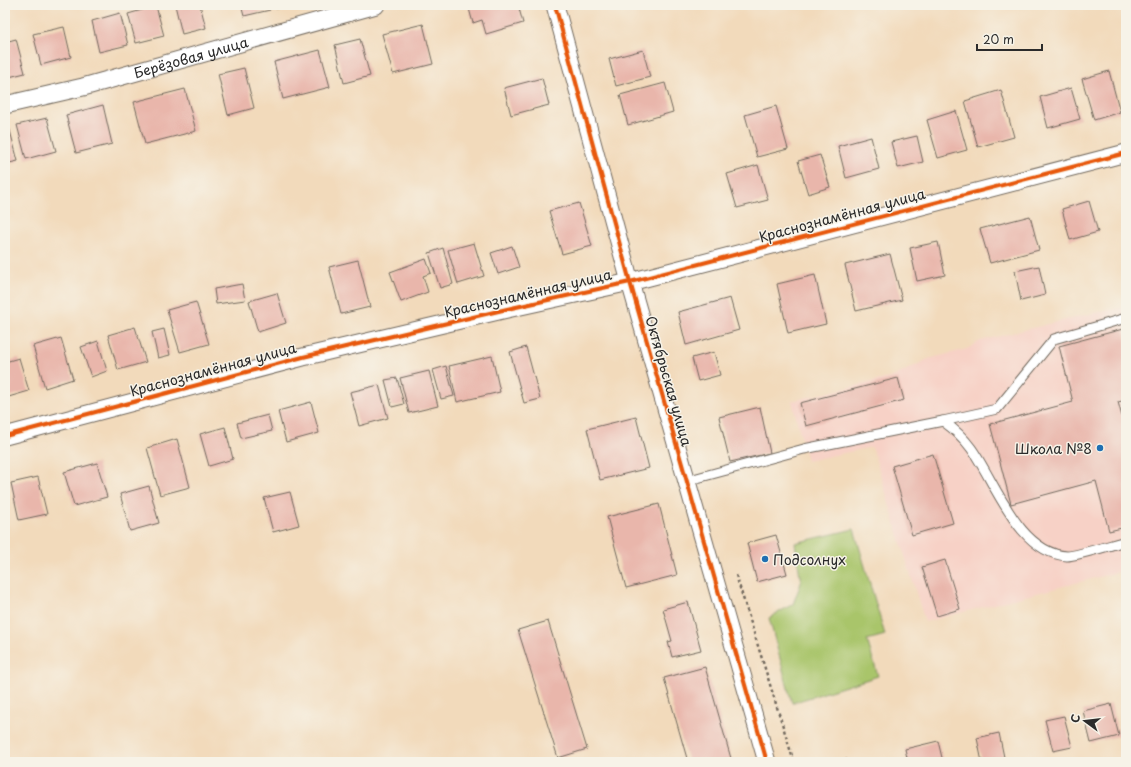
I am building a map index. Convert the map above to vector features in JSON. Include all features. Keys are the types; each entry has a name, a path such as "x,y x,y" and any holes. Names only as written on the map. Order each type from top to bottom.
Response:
{"street":[{"name":"Берёзовая улица","path":"5,105 83,87 376,5"},
{"name":"Октябрьская улица","path":"555,5 686,482 767,762"},
{"name":"Краснознамённая улица","path":"5,436 303,357 630,282 1126,153"}],"lane":[{"path":"686,482 804,449 997,409 1054,339 1126,318"},
{"path":"943,421 959,433 972,450 1011,518 1036,543 1050,551 1068,556 1126,541"}],"path":[{"path":"1119,762 1126,760"}],"shaded area":[{"path":"1126,307 1126,570 925,622 872,447 807,461 792,401 893,377 928,359 967,349 980,341 1090,314"}],"green space":[{"path":"854,529 885,635 867,640 878,676 792,703 769,618 793,604 801,583 795,543"}],"building":[{"path":"175,5 200,5 206,28 182,34"},
{"path":"241,5 268,5 270,10 244,16"},
{"path":"275,5 288,5 288,6 276,9"},
{"path":"468,5 518,5 523,23 486,34 482,20 473,23"},
{"path":"156,6 164,36 136,43 128,14"},
{"path":"120,13 128,45 99,52 92,21"},
{"path":"423,24 433,64 393,74 382,34"},
{"path":"64,27 71,57 41,65 33,34"},
{"path":"16,39 25,73 5,78 5,42"},
{"path":"360,39 370,76 344,83 335,45"},
{"path":"320,50 330,87 283,99 274,62"},
{"path":"643,50 650,77 616,86 609,59"},
{"path":"244,68 254,108 228,115 218,74"},
{"path":"1109,71 1120,112 1094,120 1082,79"},
{"path":"542,78 549,105 511,115 504,88"},
{"path":"665,83 673,112 628,125 620,95"},
{"path":"1071,88 1080,119 1048,128 1040,97"},
{"path":"185,89 196,131 145,144 134,102"},
{"path":"1001,90 1014,137 978,147 965,101"},
{"path":"103,105 112,144 76,153 66,115"},
{"path":"776,106 788,149 757,157 745,115"},
{"path":"956,111 967,150 938,158 927,120"},
{"path":"47,118 56,151 26,159 17,125"},
{"path":"9,127 18,161 5,164 5,128"},
{"path":"917,136 923,162 898,168 891,142"},
{"path":"871,137 879,169 846,178 838,146"},
{"path":"820,155 830,187 808,194 798,161"},
{"path":"758,165 768,200 737,208 727,174"},
{"path":"1089,201 1098,232 1070,240 1062,209"},
{"path":"579,203 592,246 562,254 549,211"},
{"path":"1030,216 1039,250 990,263 980,229"},
{"path":"938,242 945,275 917,281 910,248"},
{"path":"474,243 484,276 458,284 448,250"},
{"path":"512,246 519,267 498,274 491,253"},
{"path":"443,248 453,284 440,288 429,253"},
{"path":"890,254 902,300 856,311 845,265"},
{"path":"426,259 431,273 423,276 428,292 401,302 390,272"},
{"path":"358,260 370,307 341,314 329,267"},
{"path":"1039,266 1045,295 1021,301 1015,271"},
{"path":"815,275 826,324 788,333 777,284"},
{"path":"242,284 245,300 216,304 214,289"},
{"path":"277,293 286,323 258,332 249,301"},
{"path":"730,298 739,330 686,345 678,312"},
{"path":"196,302 209,344 180,352 167,310"},
{"path":"135,327 146,362 118,370 108,335"},
{"path":"164,329 170,355 158,358 152,332"},
{"path":"1123,329 1126,339 1126,400 1118,402 1126,431 1126,527 1109,531 1096,481 1011,504 990,424 1073,402 1059,346"},
{"path":"61,338 73,379 45,388 33,346"},
{"path":"98,341 107,371 91,377 81,347"},
{"path":"526,347 540,399 524,403 510,352"},
{"path":"714,352 720,375 698,381 692,358"},
{"path":"492,356 500,392 457,402 449,366"},
{"path":"19,358 29,391 5,398 5,362"},
{"path":"446,366 454,396 441,399 433,370"},
{"path":"429,371 438,406 409,413 400,378"},
{"path":"397,378 404,404 392,407 385,380"},
{"path":"898,378 904,400 806,426 800,403"},
{"path":"379,385 388,418 359,426 350,392"},
{"path":"311,402 319,433 286,442 278,411"},
{"path":"760,407 770,453 730,462 719,417"},
{"path":"268,415 272,431 241,438 237,423"},
{"path":"636,417 649,468 600,480 587,429"},
{"path":"225,427 233,459 209,466 200,434"},
{"path":"177,439 190,487 160,495 147,448"},
{"path":"933,454 953,523 912,535 892,466"},
{"path":"97,463 107,497 74,506 64,472"},
{"path":"38,477 47,514 19,520 11,483"},
{"path":"149,486 159,523 130,531 120,494"},
{"path":"290,492 299,525 273,532 264,498"},
{"path":"659,504 677,575 626,588 607,517"},
{"path":"776,535 787,574 757,582 747,543"},
{"path":"945,560 960,609 937,616 922,567"},
{"path":"688,602 701,650 672,657 668,642 672,641 663,609"},
{"path":"548,621 587,749 558,758 518,630"},
{"path":"705,667 732,762 688,762 664,678"},
{"path":"1111,704 1119,736 1091,743 1083,711"},
{"path":"1064,716 1072,747 1053,751 1045,720"},
{"path":"999,733 1005,762 982,762 977,738"},
{"path":"938,741 943,762 908,762 905,749"},
{"path":"847,759 848,762 838,762 838,761"}],"cycle path":[{"path":"555,5 630,282 767,762"},
{"path":"5,436 303,357 630,282 1126,153"}],"place":[{"name":"Школа №8","path":"1100,448"},
{"name":"Подсолнух","path":"765,559"}]}
